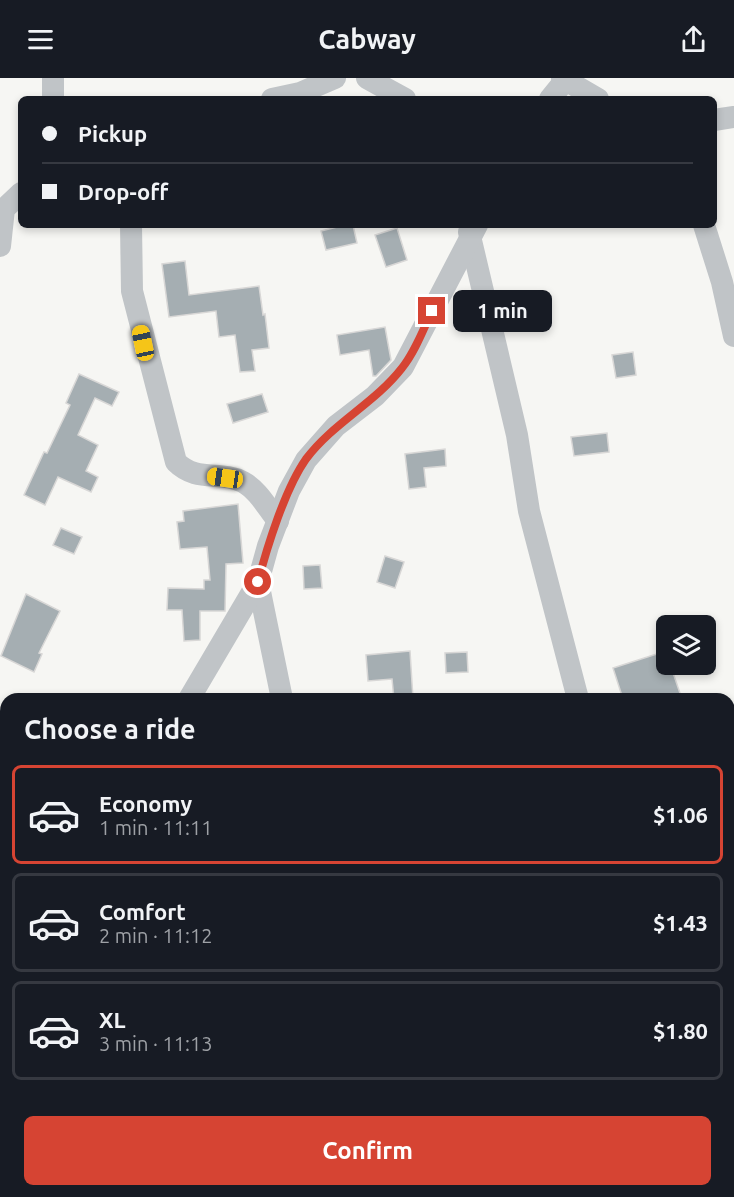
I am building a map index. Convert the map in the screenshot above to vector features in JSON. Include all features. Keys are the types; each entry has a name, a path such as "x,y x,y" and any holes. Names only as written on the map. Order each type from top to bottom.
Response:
{"street":[{"path":"53,78 53,96"},
{"path":"286,96 300,93 335,78"},
{"path":"367,78 400,96"},
{"path":"552,96 565,79 593,96"},
{"path":"717,120 734,117"},
{"path":"0,246 4,209 18,196"},
{"path":"131,228 132,291 176,462 184,470 194,474 243,482 259,497 278,521"},
{"path":"705,228 722,282 734,336"},
{"path":"193,693 258,582 268,546 289,491 306,460 336,426 375,396 403,367 472,229"},
{"path":"472,229 517,435 529,512 576,693"},
{"path":"258,582 281,693"}],"building":[{"path":"333,228 354,228 357,243 326,250 321,231"},
{"path":"397,228 407,260 386,267 375,235"},
{"path":"185,261 189,295 259,286 269,348 252,350 255,371 240,372 235,335 219,337 216,311 169,317 162,264"},
{"path":"385,327 391,360 376,376 373,376 369,350 340,355 337,335"},
{"path":"633,352 636,375 616,378 612,355"},
{"path":"79,374 119,392 112,406 95,398 78,435 98,445 86,471 98,477 91,492 58,477 45,505 24,495 70,405 66,403"},
{"path":"262,394 268,412 233,423 227,404"},
{"path":"607,433 609,452 574,456 571,437"},
{"path":"445,449 446,466 424,468 426,487 409,489 405,454"},
{"path":"238,504 243,563 226,564 225,611 200,611 200,640 184,641 182,610 167,610 168,588 204,589 204,580 210,580 207,547 180,549 177,522 184,521 183,511"},
{"path":"61,528 82,537 74,554 53,545"},
{"path":"385,556 404,562 395,588 377,582"},
{"path":"320,565 322,588 304,589 303,566"},
{"path":"26,594 60,611 39,653 42,654 34,672 1,656"},
{"path":"410,651 413,693 393,693 392,679 368,681 366,655"},
{"path":"467,652 468,672 446,673 445,653"},
{"path":"656,654 656,675 674,675 680,693 621,693 613,668"}],"route":[{"path":"258,582 268,546 289,491 306,460 336,426 375,396 403,367 432,311"}]}
